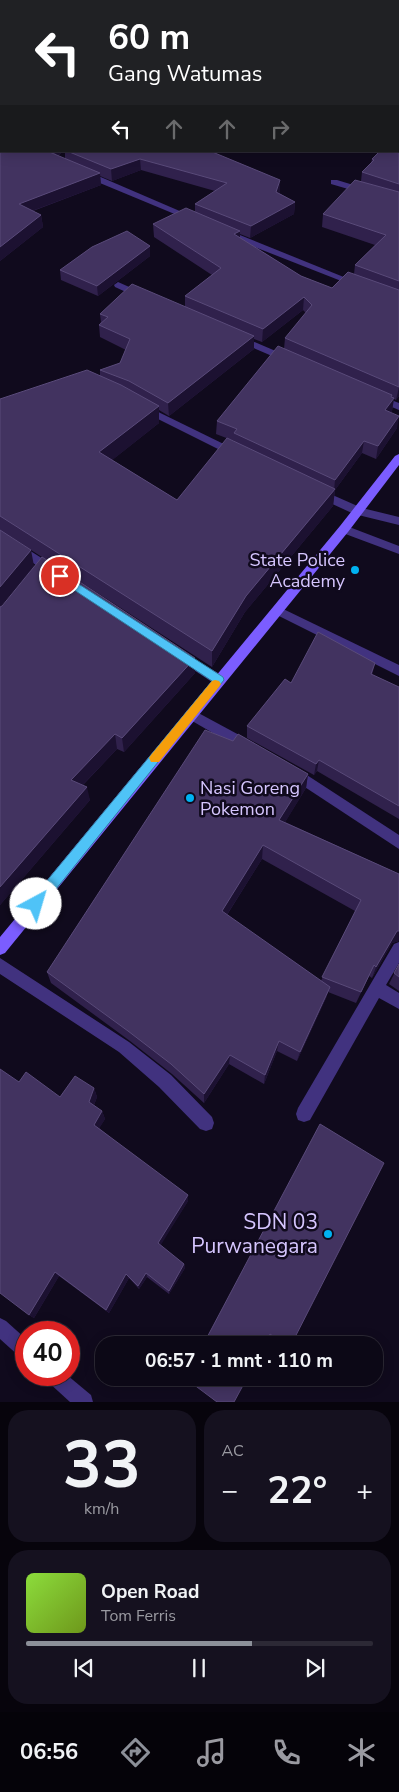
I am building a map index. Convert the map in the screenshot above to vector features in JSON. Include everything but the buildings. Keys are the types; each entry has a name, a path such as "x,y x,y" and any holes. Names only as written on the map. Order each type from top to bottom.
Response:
{"street":[{"path":"74,169 197,220"},
{"path":"334,182 399,202"},
{"path":"216,228 367,288"},
{"path":"118,286 154,301"},
{"path":"227,333 299,364"},
{"path":"372,396 399,407"},
{"path":"135,403 244,458"},
{"path":"0,948 344,529 399,458"},
{"path":"310,489 358,511 399,521"},
{"path":"344,529 399,550"},
{"path":"0,536 41,569 60,576"},
{"path":"277,610 399,671"},
{"path":"169,648 219,680"},
{"path":"191,714 260,753"},
{"path":"277,763 312,783 399,842"},
{"path":"304,1114 399,949"},
{"path":"0,966 124,1047 165,1081 206,1123"},
{"path":"377,988 399,1002"},
{"path":"0,1328 15,1341"},
{"path":"66,1386 84,1402"}],"slow traffic":[{"path":"155,758 215,684"}],"place":[{"name":"State Police Academy","path":"355,570"},
{"name":"Nasi Goreng Pokemon","path":"190,798"},
{"name":"SDN 03 Purwanegara","path":"328,1234"}],"route":[{"path":"36,904 219,680 60,576"}]}
